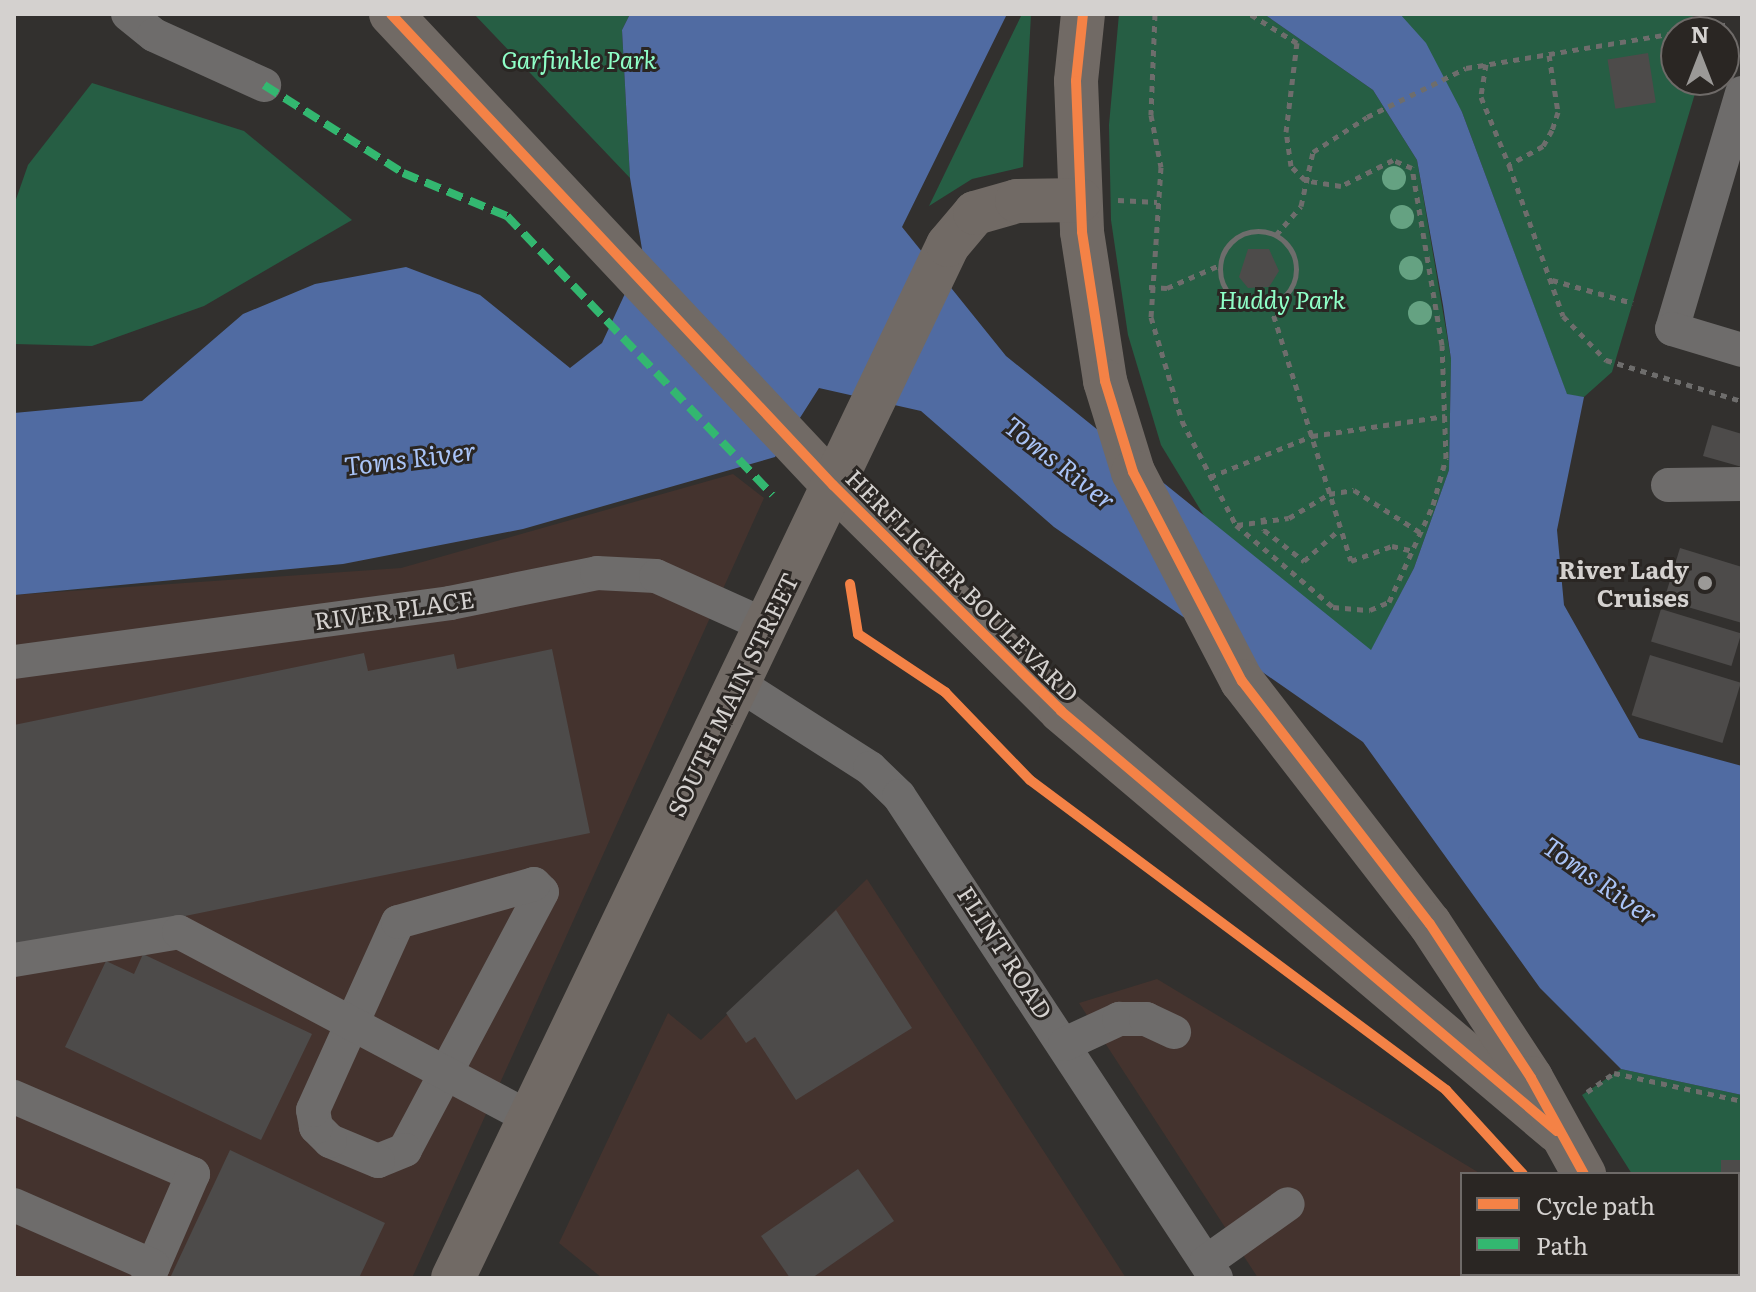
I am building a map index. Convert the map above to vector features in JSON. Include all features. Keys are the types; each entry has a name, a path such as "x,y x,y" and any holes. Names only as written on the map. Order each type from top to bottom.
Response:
{"main road":[{"name":"HERFLICKER BOULEVARD","path":"391,14 585,225 833,485 1175,814 1557,1131"},
{"path":"1083,14 1076,81 1092,200 1105,381 1159,530 1242,681 1430,924 1531,1078 1557,1131 1583,1172"},
{"name":"SOUTH MAIN STREET","path":"453,1278 532,1119 859,426 948,245 975,213 1017,201 1092,200"}],"street":[{"path":"128,14 154,35 264,85"},
{"path":"1742,95 1672,329 1742,350"},
{"path":"1668,485 1742,484"},
{"name":"RIVER PLACE","path":"14,662 450,603 597,573 656,576 765,625"},
{"name":"FLINT ROAD","path":"737,683 870,768 899,796 1211,1270"},
{"path":"534,884 542,892 405,1150 390,1159 330,1141 316,1127 313,1110 352,1024 398,922 534,884"},
{"path":"14,960 179,932 532,1119"},
{"path":"1065,1044 1119,1019 1146,1019 1174,1032"},
{"path":"14,1097 193,1174 150,1272 14,1205"},
{"path":"1211,1270 1288,1204"}],"path":[{"path":"1155,14 1157,202 1149,287 1151,317 1182,421 1236,525 1333,607 1352,611 1389,602 1421,533 1446,458 1446,416 1412,168 1393,160 1341,186 1305,180 1291,166 1286,132 1297,43 1250,14"},
{"path":"1276,235 1301,206 1313,152 1367,117 1466,68 1660,36"},
{"path":"1509,165 1543,146 1552,130 1558,112 1549,55"},
{"path":"1486,64 1481,97 1563,316 1606,360 1742,401"},
{"path":"1092,200 1157,202"},
{"path":"1149,287 1167,288 1220,265 1240,235 1276,235 1290,249 1295,272 1286,293 1270,304 1234,298 1220,265"},
{"path":"1551,280 1633,303"},
{"path":"1270,304 1351,561 1392,546 1413,551"},
{"path":"1210,477 1312,436 1446,416"},
{"path":"1236,525 1263,517 1289,518 1329,494 1354,490 1388,506 1421,533"},
{"path":"1263,517 1264,530 1304,561 1340,529"},
{"path":"1587,1092 1614,1073 1742,1101"}],"shaded area":[{"path":"733,474 764,498 412,1278 14,1278 14,595 401,568"},
{"path":"867,879 1126,1278 602,1278 559,1243 668,1013 701,1040"},
{"path":"1157,979 1478,1172 1460,1172 1460,1276 1581,1278 1258,1278 1079,1003"}],"green space":[{"name":"Garfinkle Park","path":"474,14 630,14 622,30 630,178"},
{"path":"1022,14 1031,14 1023,167 972,179 929,206"},
{"name":"Huddy Park","path":"1119,14 1264,14 1373,90 1417,160 1451,359 1449,470 1414,568 1371,651 1206,519 1161,445 1128,335 1111,220 1109,125"},
{"path":"1400,14 1692,16 1660,16 1660,96 1694,96 1612,372 1584,397 1567,395 1462,112"},
{"path":"92,83 244,131 352,220 204,306 92,346 14,344 14,205 28,165"},
{"path":"1621,1069 1742,1095 1742,1278 1718,1276 1740,1276 1740,1172 1631,1172 1582,1095"}],"water":[{"name":"Toms River","path":"630,14 1007,14 902,227 1006,356 1371,650 1414,568 1449,470 1451,359 1443,305 1417,160 1373,90 1264,14 1400,14 1426,43 1462,112 1567,394 1584,397 1557,530 1564,605 1639,738 1742,766 1742,1095 1621,1069 1540,988 1363,742 1054,527 921,411 819,388 775,457 523,529 343,564 14,595 14,413 142,401 243,314 315,284 406,267 480,295 570,368 602,343 643,255 630,178 622,30"}],"building":[{"path":"1648,53 1656,102 1615,109 1608,59"},
{"path":"1248,249 1269,249 1279,271 1269,287 1248,288 1239,277"},
{"path":"1712,425 1742,434 1742,467 1703,456"},
{"name":"River Lady Cruises","path":"1680,548 1742,567 1742,623 1664,600"},
{"path":"1661,609 1741,634 1731,666 1651,642"},
{"path":"552,649 590,833 14,951 14,725 364,653 368,671 454,654 457,669"},
{"path":"1650,655 1741,683 1722,743 1632,715"},
{"path":"836,910 912,1028 796,1100 755,1037 746,1043 726,1013"},
{"path":"143,954 312,1034 261,1140 65,1047 106,961 134,974"},
{"path":"230,1150 385,1223 359,1278 170,1278"},
{"path":"1721,1160 1742,1160 1742,1174 1721,1172"},
{"path":"858,1169 894,1221 812,1278 790,1278 761,1236"}],"marked path":[{"path":"264,85 403,173 507,216 773,495"}],"cycle path":[{"path":"391,14 833,485 1061,711 1557,1131"},
{"path":"1083,14 1076,81 1082,232 1105,381 1133,472 1242,681 1430,924 1531,1078 1583,1172"},
{"path":"850,584 858,634 945,692 1030,780 1446,1090 1521,1172"}],"place":[{"name":"River Lady Cruises","path":"1705,583"}]}
